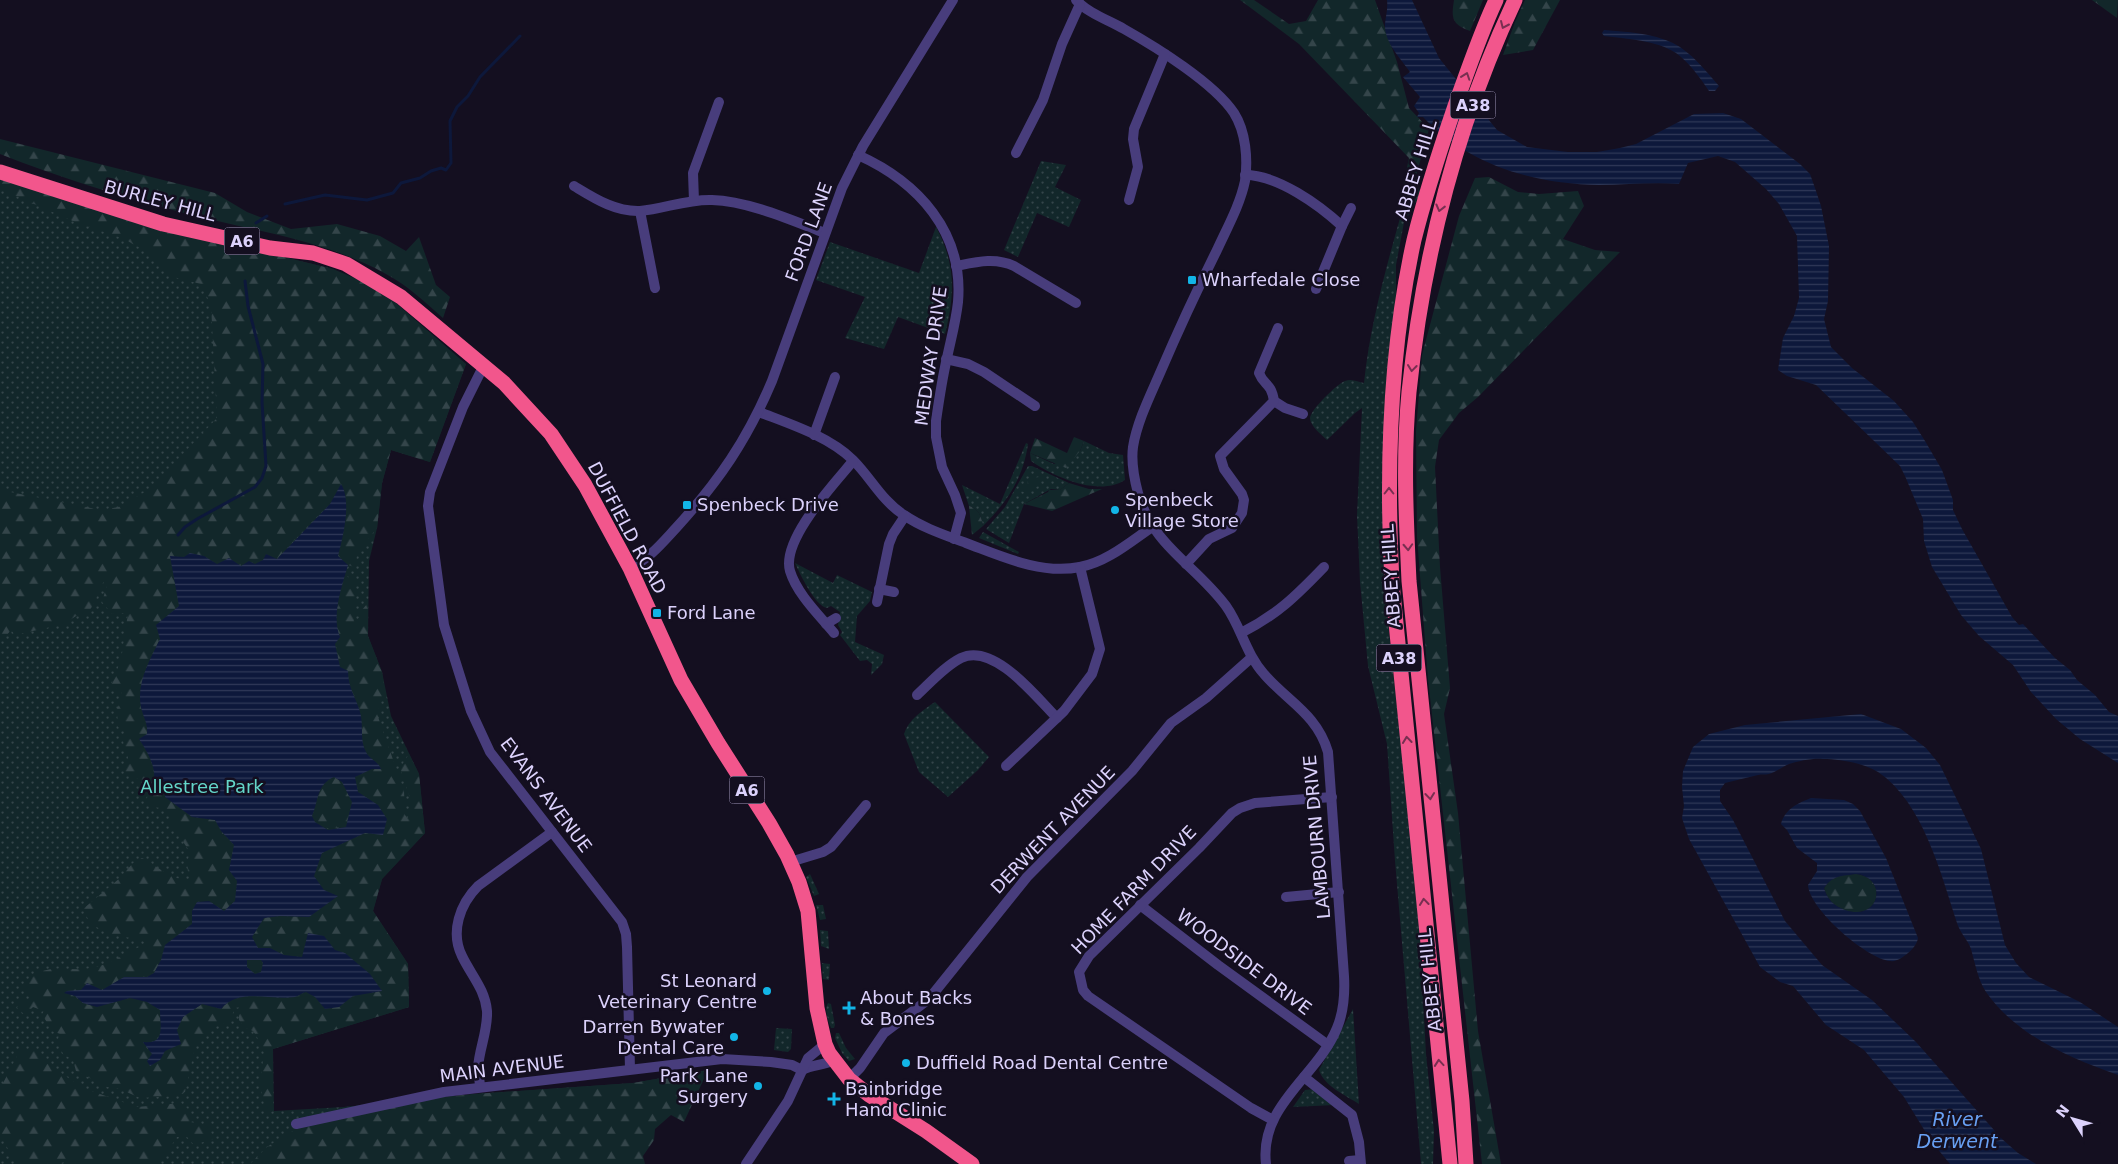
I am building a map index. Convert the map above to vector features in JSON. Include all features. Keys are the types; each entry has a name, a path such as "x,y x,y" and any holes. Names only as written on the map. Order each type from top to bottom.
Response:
{"highway":[{"name":"ABBEY HILL","path":"1450,1164 1398,653 1389,521 1389,453 1393,387 1401,313 1414,240 1438,156 1477,44 1496,0"},
{"name":"ABBEY HILL","path":"1466,1164 1462,1101 1415,651 1406,518 1406,451 1409,393 1418,318 1432,241 1453,161 1493,50 1516,0"},
{"name":"BURLEY HILL","path":"0,172 163,224 270,248 314,253 346,264 401,297 463,349"},
{"name":"DUFFIELD ROAD","path":"463,349 504,383 537,418 568,457 590,492 630,568 658,632 690,696 718,744 769,822 790,862 799,882 808,911 817,1008 825,1044 834,1060 849,1079 869,1095 926,1131 972,1164"},
{"path":"1439,1164 1442,1089"},
{"path":"1462,1101 1472,1164"}],"street":[{"name":"FORD LANE","path":"630,568 651,555 697,504 727,467 759,412 842,188 858,155 953,0"},
{"name":"LAMBOURN DRIVE","path":"1078,2 1165,54 1225,101 1235,115 1242,131 1246,154 1246,175 1237,208 1151,393 1134,446 1133,460 1137,490 1152,527 1224,604 1241,633 1252,658 1268,678 1301,707 1319,731 1328,752 1345,990 1341,1017 1328,1045 1273,1120 1266,1137 1266,1164"},
{"path":"1016,153 1043,100 1078,2"},
{"path":"1128,200 1138,167 1133,139 1134,129 1165,54"},
{"path":"694,200 693,173 719,102"},
{"name":"MEDWAY DRIVE","path":"858,155 898,177 925,201 940,222 956,266 958,300 936,421 936,437 942,467 961,513 954,539"},
{"path":"1246,175 1256,175 1278,183 1318,207 1342,226"},
{"path":"574,186 601,202 620,209 640,211 694,200 730,202 825,233"},
{"path":"1316,289 1351,208"},
{"path":"640,211 655,288"},
{"path":"956,266 985,260 1003,262 1014,266 1076,303"},
{"path":"1278,328 1259,373 1272,388 1274,401 1285,408 1303,414"},
{"path":"946,359 968,364 984,372 1035,406"},
{"name":"EVANS AVENUE","path":"484,365 462,407 430,492 428,506 444,625 471,711 490,752 618,917 624,928 628,961 630,1069"},
{"path":"814,435 835,377"},
{"path":"1186,564 1209,539 1232,528 1238,521 1244,507 1242,494 1224,469 1220,456 1274,401"},
{"path":"759,412 829,442 853,461 882,496 905,516 926,528 1010,560 1050,569 1080,567 1106,558 1152,527"},
{"path":"834,633 795,584 789,558 793,545 804,525 853,461"},
{"path":"877,602 889,544 905,516"},
{"path":"1006,766 1057,718 1080,693 1092,674 1100,649 1080,567"},
{"path":"1241,633 1277,613 1324,567"},
{"path":"879,589 894,592"},
{"path":"826,624 836,618"},
{"path":"917,695 962,658 989,657 1005,667 1057,718"},
{"name":"DERWENT AVENUE","path":"849,1079 860,1068 884,1033 929,999 1027,877 1132,771 1171,723 1211,694 1252,658"},
{"name":"HOME FARM DRIVE","path":"1273,1120 1251,1108 1088,996 1083,990 1080,972 1083,964 1199,848 1224,819 1240,808 1255,802 1332,797"},
{"path":"790,862 823,852 831,847 866,805"},
{"path":"480,1087 478,1067 486,1023 486,1006 478,984 460,954 457,933 459,918 468,897 478,886 552,832"},
{"path":"1286,897 1339,892"},
{"name":"WOODSIDE DRIVE","path":"1140,905 1218,965 1328,1045"},
{"path":"746,1164 788,1101 811,1054 825,1044"},
{"name":"MAIN AVENUE","path":"296,1124 387,1104 480,1087 630,1069 725,1059 792,1065 802,1070"},
{"path":"802,1070 810,1066 825,1065 834,1060"},
{"path":"1304,1076 1352,1115 1359,1142 1356,1161"}],"green space":[{"path":"1240,0 1254,0 1289,24 1306,21 1318,0 1375,0 1397,62 1409,108 1429,129 1413,187 1401,195 1409,158 1299,44"},
{"path":"1454,0 1483,0 1470,31 1459,26 1454,20"},
{"path":"1525,0 1560,0 1533,50 1503,55 1515,22"},
{"path":"2092,0 2118,0 2117,18"},
{"path":"0,139 215,193 247,212 291,229 337,224 380,236 406,251 419,237 436,285 450,297 443,318 401,283 362,262 312,244 180,212 67,178 0,154"},
{"path":"1041,161 1066,165 1055,187 1081,200 1069,227 1037,213 1018,257 1004,250"},
{"path":"1489,177 1518,192 1539,194 1578,191 1584,206 1563,239 1595,250 1620,252 1478,397 1459,413 1439,440 1435,467 1440,567 1450,688 1444,714 1458,813 1478,1031 1501,1164 1482,1164 1428,679 1417,537 1416,431 1422,355 1459,216 1475,178"},
{"name":"Allestree Park","path":"0,178 147,224 333,269 466,364 430,462 391,450 382,483 377,528 369,561 368,636 382,672 391,716 419,774 425,833 382,879 373,911 408,964 409,1007 273,1049 274,1111 633,1083 708,1070 635,1150 626,1164 0,1164"},
{"path":"0,178 147,224 333,269 371,285 388,296 466,364 430,462 391,450 382,483 377,528 358,552 354,567 348,565 338,556 346,521 345,491 316,517 277,559 263,560 255,564 249,561 241,566 217,564 204,556 171,557 179,606 164,618 160,639 145,668 141,708 148,724 147,734 139,739 146,749 155,774 192,817 215,820 221,831 234,845 229,870 237,881 235,901 224,911 209,901 192,911 192,924 165,945 161,960 154,973 147,977 124,977 102,991 67,991 83,1003 96,1007 130,998 147,1002 160,1010 160,1033 158,1037 150,1042 143,1042 145,1047 160,1060 165,1051 181,1044 177,1030 183,1017 202,1004 221,1009 228,1002 236,998 255,996 286,998 295,997 306,992 339,1007 353,996 381,991 370,974 345,953 335,950 324,936 303,957 284,955 270,948 258,948 252,937 264,918 280,916 309,917 337,896 324,890 314,876 322,853 365,833 383,834 379,808 358,792 355,777 372,769 381,769 364,748 360,710 348,678 348,671 340,667 336,633 345,575 356,582 354,622 359,618 361,611 368,603 368,636 382,672 385,691 377,714 404,791 405,815 408,818 410,798 400,768 409,754 419,774 425,833 382,879 373,911 408,964 409,1007 273,1049 273,1111 266,1114 260,1083 264,1053 253,1031 245,1028 239,1020 242,1007 234,1008 230,1020 212,1028 199,1040 195,1049 185,1092 175,1096 140,1098 120,1089 107,1087 76,1071 73,1060 63,1054 57,1041 60,1034 52,1031 42,1014 44,1011 33,1007 25,1015 17,1008 20,1000 31,1000 23,987 34,975 55,969 85,969 100,966 146,944 142,940 108,934 90,923 83,909 120,878 133,863 142,858 172,876 185,880 194,880 188,872 187,863 190,852 171,824 169,814 166,809 154,807 147,799 148,789 154,781 131,778 125,772 128,757 123,741 127,732 118,727 117,709 123,697 121,692 111,685 121,660 128,613 112,614 102,602 107,585 105,580 94,603 84,616 76,616 64,624 15,635 11,630 6,636 0,636 0,490 101,510 119,507 150,489 217,418 211,305 201,284 173,277 148,252 122,238 75,222 0,189"},
{"path":"1418,188 1421,192 1409,215 1405,217 1396,265 1396,313 1383,537 1388,623 1418,902 1426,1054 1434,1131 1433,1164 1421,1164 1387,744 1368,666 1360,582 1357,515 1362,408 1327,440 1314,427 1310,418 1319,403 1341,383 1350,380 1364,383 1374,318 1396,232 1402,211"},
{"path":"936,227 947,254 952,279 951,306 945,334 898,317 884,349 845,338 865,297 816,280 830,242 919,273"},
{"path":"1074,437 1084,441 1080,451 1066,468 1030,453 1035,438 1067,453"},
{"path":"1084,441 1109,453 1123,455 1125,480 1114,485 1090,486 1064,479 1031,461 1030,453 1054,464 1080,451"},
{"path":"1026,443 1028,444 1026,457 1013,489 983,526 979,513 969,506 962,485 1000,504"},
{"path":"1028,466 1032,466 1069,483 1060,490 1051,489 1024,504 1009,543 986,529 1005,507"},
{"path":"1039,477 1041,479 1038,486 1026,493 1021,491 1023,485 1028,485 1027,479"},
{"path":"1069,483 1089,489 1102,489 1052,511 1024,504 1049,490 1060,490"},
{"path":"969,506 979,513 983,526 972,535"},
{"path":"983,532 1019,552 1018,554 979,538"},
{"path":"795,563 833,583 837,575 872,592 870,601 857,616 855,642 884,655 882,664 871,675 872,664 867,660 860,661 840,635 842,632 838,625 840,612 831,606 827,608 822,606 818,602 808,589"},
{"path":"935,702 989,757 978,770 948,797 919,772 904,734 912,720"},
{"path":"334,777 342,782 352,802 346,827 327,828 319,825 312,816 320,789"},
{"path":"810,874 819,894 814,896 806,877"},
{"path":"1859,874 1869,879 1877,892 1872,906 1866,910 1856,912 1844,910 1831,902 1824,888 1830,880 1842,875"},
{"path":"816,905 823,905 826,919 820,920"},
{"path":"820,930 828,931 829,949 821,946"},
{"path":"247,959 261,960 263,963 261,972 255,974 247,967"},
{"path":"822,963 830,964 829,980 823,979"},
{"path":"828,1003 831,1004 834,1028 831,1028 826,1012"},
{"path":"1353,1009 1359,1104 1325,1081 1319,1070"},
{"path":"776,1028 792,1029 791,1049 788,1052 774,1050"},
{"path":"836,1033 839,1033 846,1048 855,1059 849,1061 842,1053 835,1038"},
{"path":"34,1048 42,1060 83,1088 137,1107 181,1103 188,1109 190,1122 209,1125 213,1139 194,1145 187,1137 177,1137 162,1160 156,1164 70,1164 69,1161 57,1164 16,1164 0,1134 0,1089 20,1050"},
{"path":"708,1070 684,1122 671,1115 655,1129 654,1140 643,1156 645,1164 250,1164 267,1147 287,1134 344,1107 475,1094 633,1083"},
{"path":"1313,1089 1335,1105 1293,1107 1305,1090"}],"water":[{"path":"1387,0 1412,0 1439,58 1497,130 1527,147 1568,152 1597,152 1636,144 1694,114 1723,113 1741,119 1800,164 1810,174 1821,206 1829,246 1828,301 1824,319 1831,347 1852,368 1894,401 1913,422 1942,470 1953,500 1953,510 1962,529 2012,617 2019,625 2023,624 2055,658 2070,670 2077,680 2095,695 2109,712 2118,716 2118,763 2080,739 2056,719 2031,692 2013,665 1979,636 1961,615 1932,567 1924,541 1923,519 1900,466 1816,385 1787,376 1778,370 1783,338 1794,316 1799,298 1797,236 1779,204 1766,189 1735,162 1718,156 1688,163 1679,184 1599,185 1550,181 1504,169 1482,159 1461,148 1441,134 1423,117 1417,117 1419,113 1414,106 1420,97 1403,77 1410,72 1393,50 1385,31"},
{"path":"1604,30 1648,35 1673,43 1692,57 1719,86 1715,91 1709,91 1685,61 1676,53 1660,45 1604,36 1602,33"},
{"path":"341,484 346,500 346,509 338,556 348,565 340,591 337,611 340,637 335,644 340,667 348,671 348,678 360,710 364,748 381,769 372,769 355,777 358,792 378,805 387,819 383,835 365,833 322,853 314,876 324,890 338,896 309,917 280,916 264,918 252,937 258,948 270,948 284,955 302,957 308,933 324,936 335,950 345,953 370,974 382,991 353,996 339,1007 325,1009 315,997 306,992 295,997 286,998 256,996 236,998 228,1002 221,1009 202,1004 183,1017 177,1030 181,1044 165,1051 160,1060 150,1066 147,1061 152,1054 143,1042 155,1041 158,1037 161,1028 160,1010 147,1002 130,998 97,1007 83,1003 75,996 64,993 81,990 87,983 102,990 124,977 147,977 154,973 161,960 165,945 192,924 192,911 197,902 209,901 224,911 235,901 237,881 229,870 234,845 221,831 215,820 192,817 165,797 166,787 158,786 154,781 152,764 139,739 147,734 141,707 140,689 148,663 160,639 156,625 179,606 170,556 184,557 190,553 204,556 217,564 229,558 241,566 249,561 255,564 263,560 266,554 277,559 330,504","holes":["334,777 342,782 352,802 346,827 328,830 315,822 312,816 321,789 328,780","247,960 261,960 263,963 261,972 255,974 247,967"]},
{"name":"River Derwent","path":"1861,714 1901,729 1926,748 1940,765 1981,849 2005,945 2016,963 2029,977 2080,1002 2118,1027 2118,1075 2063,1053 2028,1033 2012,1021 1986,992 1979,977 1970,946 1958,927 1937,862 1919,820 1894,785 1878,772 1865,766 1844,761 1830,759 1806,760 1789,764 1769,774 1725,783 1720,790 1720,801 1733,820 1785,921 1822,965 1872,1000 1916,1042 2002,1139 2018,1153 2036,1164 1950,1164 1931,1141 1904,1097 1864,1050 1826,1025 1793,986 1780,982 1760,967 1689,839 1682,818 1684,806 1683,771 1693,747 1709,734 1745,725"},
{"path":"1811,798 1844,800 1853,804 1860,811 1886,858 1918,938 1913,948 1900,959 1890,961 1880,958 1854,942 1828,919 1811,895 1808,885 1817,871 1817,863 1797,848 1787,830 1781,824 1789,810","holes":["1856,874 1866,877 1873,883 1876,890 1876,898 1873,905 1866,910 1857,912 1845,910 1834,904 1825,892 1824,888 1827,884 1838,877"]}],"waterway":[{"path":"285,204 325,195 367,200 393,193 401,183 420,178 431,171 441,168 446,170 451,163 450,121 457,107 468,96 480,77 520,36"},
{"path":"256,223 267,216"},
{"path":"178,535 185,527 197,519 255,487 262,478 266,466 262,402 263,364 248,306 245,281"}],"place":[{"name":"Wharfedale Close","path":"1192,280"},
{"name":"Spenbeck Drive","path":"687,505"},
{"name":"Spenbeck Village Store","path":"1115,510"},
{"name":"Ford Lane","path":"657,613"},
{"name":"St Leonard Veterinary Centre","path":"767,991"},
{"name":"About Backs & Bones","path":"849,1008"},
{"name":"Darren Bywater Dental Care","path":"734,1037"},
{"name":"Duffield Road Dental Centre","path":"906,1063"},
{"name":"Park Lane Surgery","path":"758,1086"},
{"name":"Bainbridge Hand Clinic","path":"834,1099"}]}
